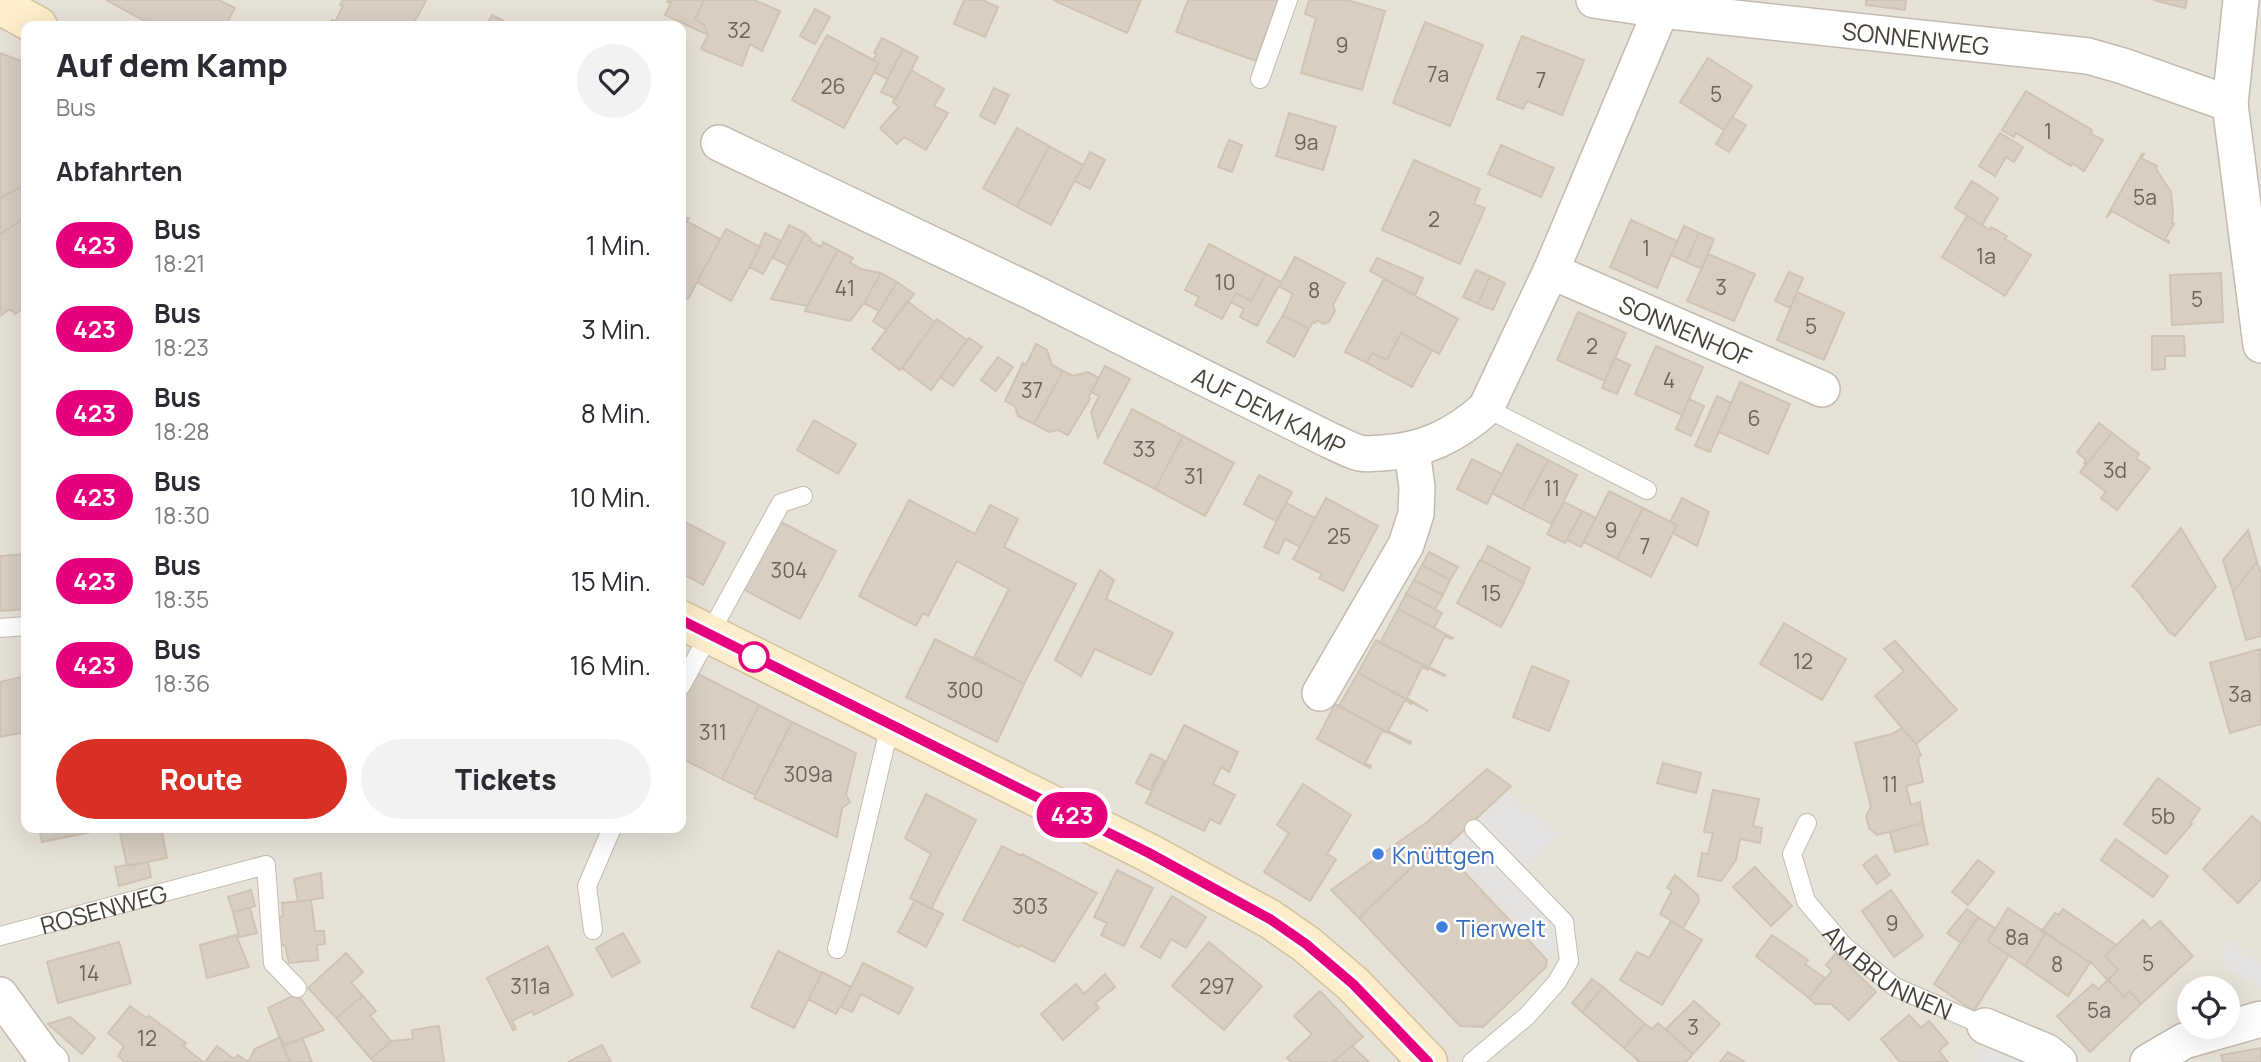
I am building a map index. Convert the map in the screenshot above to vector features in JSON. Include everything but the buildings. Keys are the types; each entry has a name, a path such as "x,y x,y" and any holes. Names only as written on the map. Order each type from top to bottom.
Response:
{"main road":[{"path":"0,5 29,21"},
{"path":"695,628 1149,853 1270,919 1306,944 1353,984 1428,1062"}],"street":[{"name":"SONNENWEG","path":"1594,0 1661,10 1731,9 2088,56 2230,104"},
{"path":"2241,0 2230,104 2255,246 2261,345"},
{"name":"AUF DEM KAMP","path":"719,143 1032,292 1329,440 1362,454 1412,450 1431,445 1451,435 1486,408 1551,271 1661,10"},
{"name":"SONNENHOF","path":"1551,271 1822,389"},
{"path":"1320,693 1406,545 1416,514 1417,487 1412,450"},
{"path":"0,995 51,1062"},
{"path":"2148,1062 2184,1041 2261,1019"},
{"name":"AM BRUNNEN","path":"1985,1026 2047,1052 2059,1062"}],"lane":[{"path":"1260,79 1288,0"},
{"path":"1486,408 1647,490"},
{"path":"686,665 695,628 781,503 803,496"},
{"path":"0,628 21,626"},
{"path":"837,949 890,725"},
{"name":"AM BRUNNEN","path":"1807,822 1792,854 1806,901 1843,946 1895,987 1985,1026"},
{"path":"1472,1062 1527,1016 1557,982 1569,961 1564,922 1474,829"},
{"path":"593,930 587,886 609,833"},
{"name":"ROSENWEG","path":"0,936 266,864 273,963 297,989"}],"shaded area":[{"path":"0,0 2261,0 2261,1062 0,1062"},
{"path":"1506,793 1559,833 1525,872 1573,921 1550,958 1446,849"},
{"path":"2232,941 2261,963 2261,988 2223,965 2224,943"},
{"path":"1989,1041 2031,1062 1977,1062 1973,1056"}],"bus line":[{"name":"423","path":"686,623 1149,853 1270,919 1306,944 1353,984 1428,1062"}],"place":[{"name":"Knüttgen","path":"1378,854"},
{"name":"Tierwelt","path":"1442,927"}]}
